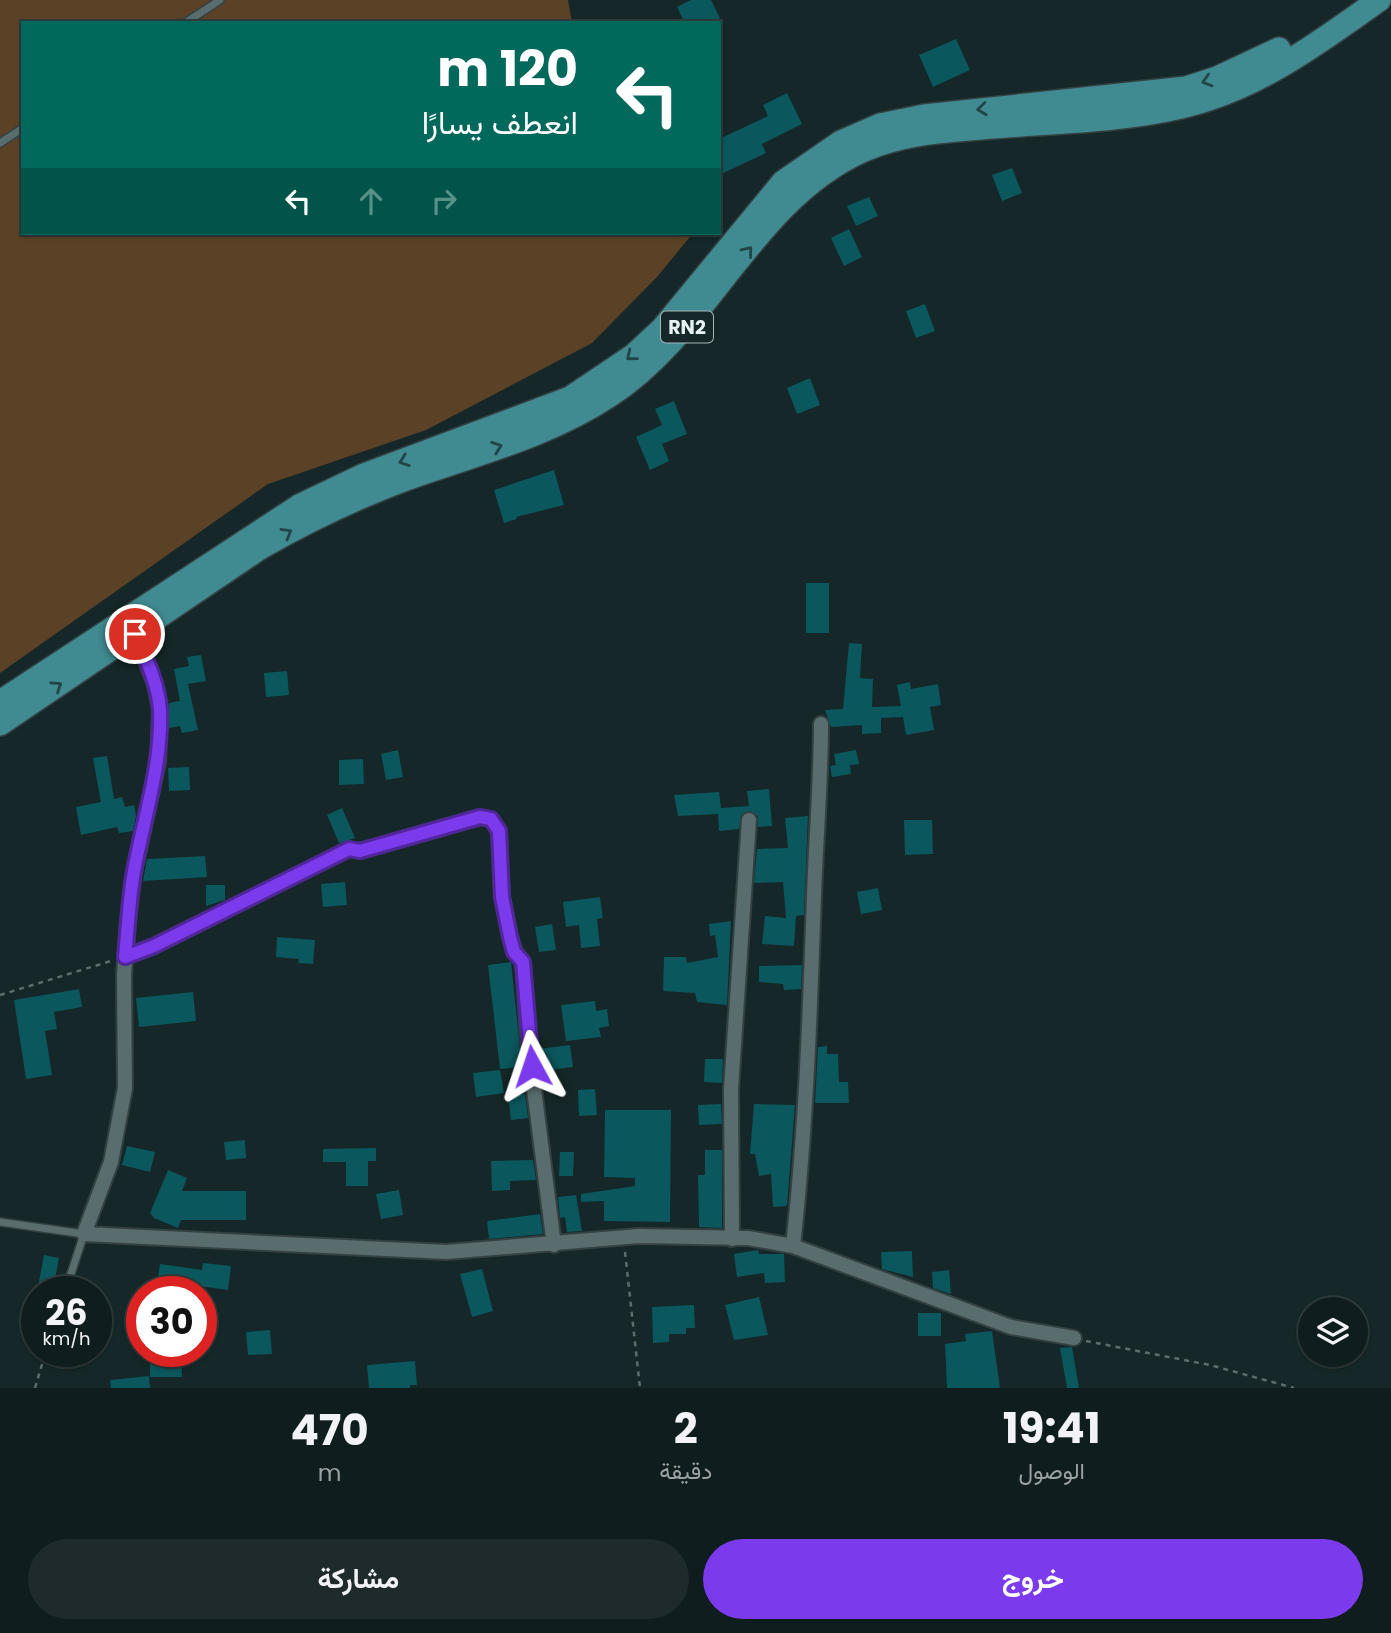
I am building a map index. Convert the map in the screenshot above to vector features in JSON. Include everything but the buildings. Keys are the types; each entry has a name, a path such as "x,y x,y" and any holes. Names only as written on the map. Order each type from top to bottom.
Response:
{"highway":[{"name":"RN2","path":"0,702 299,506 364,475 570,398 600,380 662,329 783,182 841,142 880,125 924,116 1186,88 1258,61 1297,39 1351,0"},
{"name":"RN2","path":"0,723 260,548 314,518 403,480 501,446 568,418 609,397 677,339 782,208 832,167 852,156 897,139 932,132 1140,114 1182,107 1259,79 1304,53 1379,0"}],"street":[{"path":"135,634 155,684 160,709 158,762 134,872 125,957 125,1088 111,1162 84,1234 249,1240 412,1251 554,1244 624,1237 762,1239 793,1246 1011,1327 1074,1338"},
{"path":"793,1246 806,1106 821,803 821,724"},
{"path":"125,957 154,946 349,849 360,851 480,817 491,819 499,831 502,897 510,937 514,952 523,962 529,1050 554,1244"},
{"path":"732,1239 731,1089 749,820"}],"lane":[{"path":"188,21 220,0"},
{"path":"0,143 21,129"},
{"path":"0,1222 84,1234 70,1276"}],"path":[{"path":"0,995 125,957"},
{"path":"624,1237 640,1388"},
{"path":"1074,1338 1210,1365 1294,1388"},
{"path":"35,1388 41,1367"}],"shaded area":[{"path":"0,0 568,0 572,21 21,21 21,235 691,235 657,277 592,343 426,430 268,484 0,673"}],"route":[{"path":"135,634 150,667 160,709 158,762 134,872 125,957 154,946 349,849 360,851 480,817 491,819 499,831 502,897 510,937 514,952 520,954 523,962 532,1066"}]}
